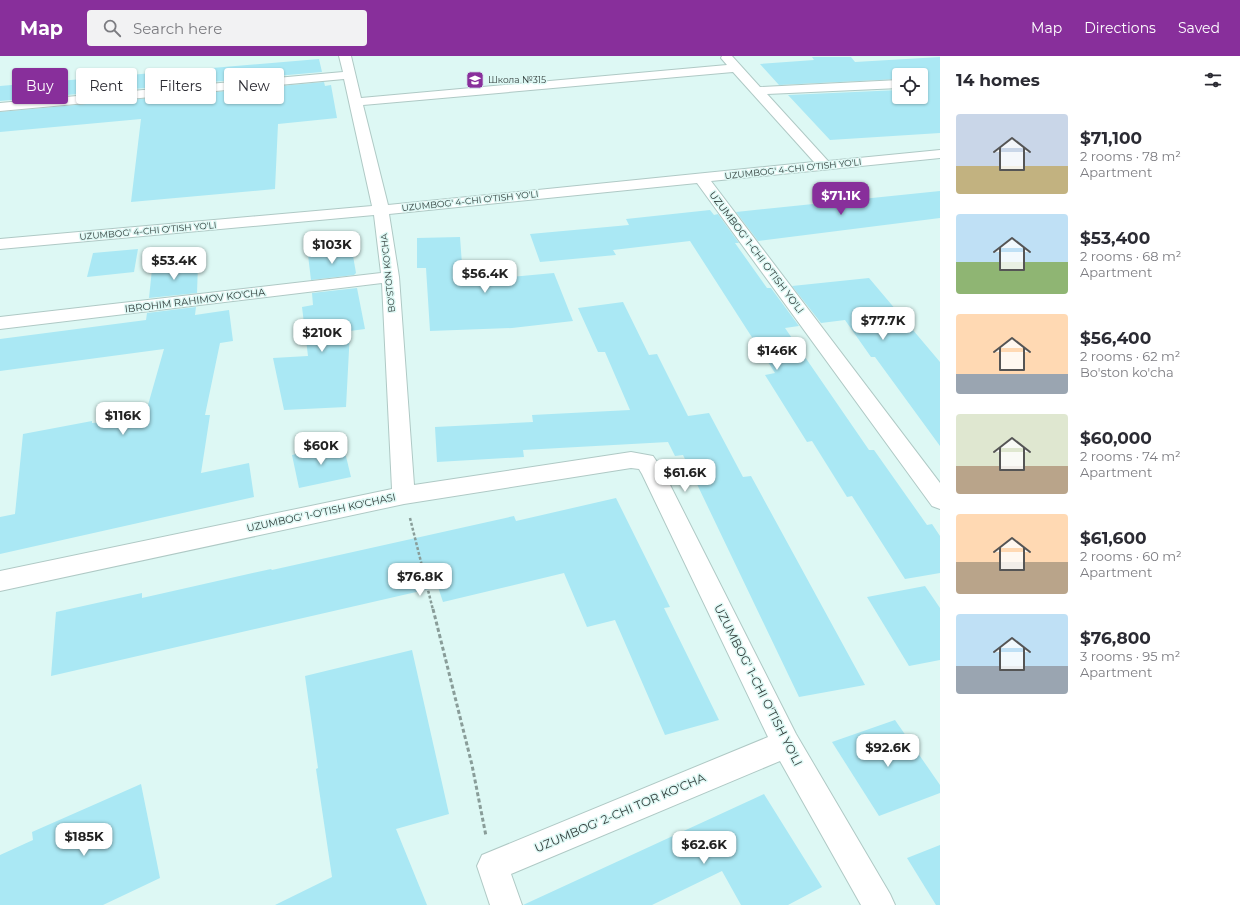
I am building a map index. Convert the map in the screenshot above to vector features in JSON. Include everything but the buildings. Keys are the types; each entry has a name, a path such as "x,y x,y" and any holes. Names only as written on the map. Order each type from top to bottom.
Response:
{"street":[{"name":"BO'STON KO'CHA","path":"344,56 357,102 381,210 390,277 404,495"},
{"path":"725,56 824,165"},
{"path":"357,102 735,68"},
{"path":"0,107 350,75"},
{"path":"756,91 892,84"},
{"name":"UZUMBOG' 4-CHI O'TISH YO'LI","path":"0,244 381,210 940,154"},
{"name":"UZUMBOG' 1-CHI O'TISH YO'LI","path":"702,179 940,500"},
{"name":"IBROHIM RAHIMOV KO'CHA","path":"0,324 390,277"},
{"name":"UZUMBOG' 1-O'TISH KO'CHASI","path":"0,581 404,495 631,460 645,462"},
{"name":"UZUMBOG' 1-CHI O'TISH YO'LI","path":"645,462 651,469 786,744 879,905"},
{"name":"UZUMBOG' 2-CHI TOR KO'CHA","path":"493,866 786,744"},
{"path":"493,866 506,905"}],"path":[{"path":"404,495 472,765 493,866"}],"place":[{"name":"Школа №315","path":"475,80"}]}
